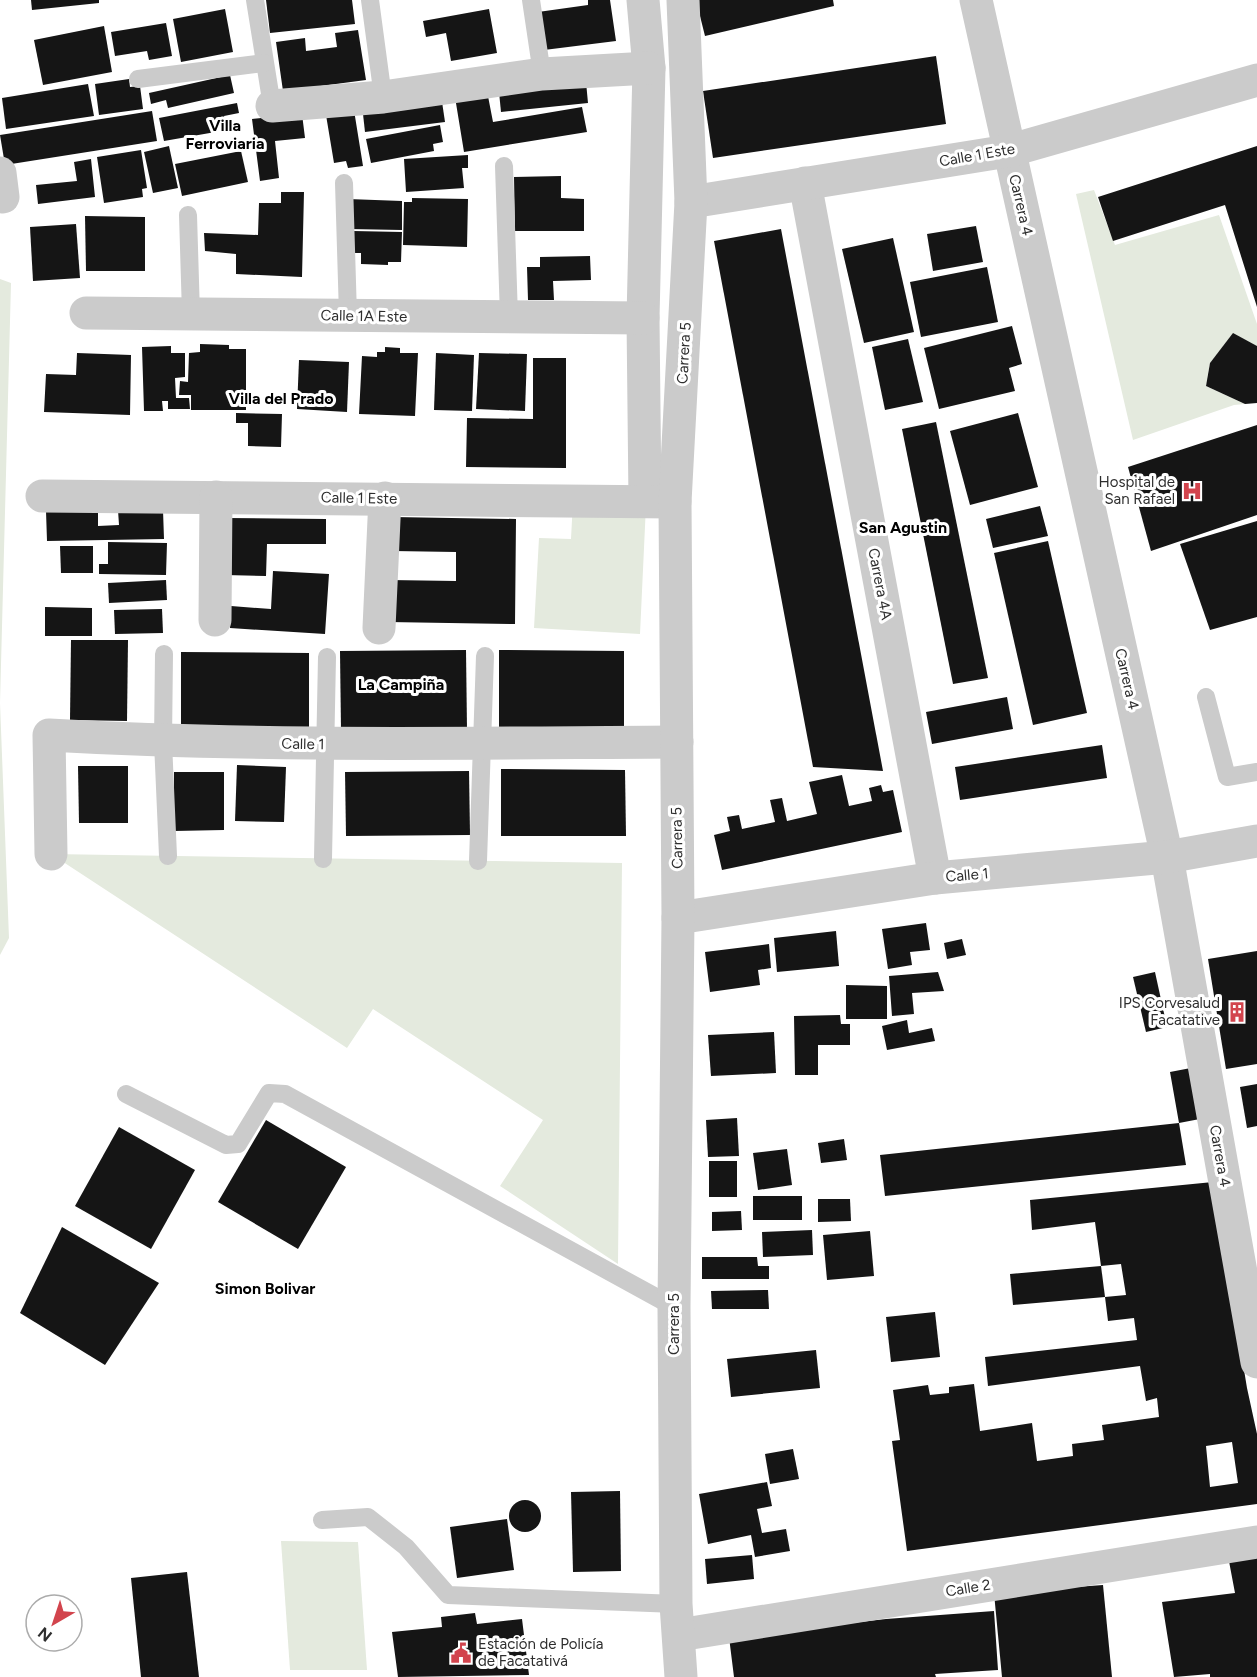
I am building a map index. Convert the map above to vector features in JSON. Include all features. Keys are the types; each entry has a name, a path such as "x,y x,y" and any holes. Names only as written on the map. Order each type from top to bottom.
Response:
{"street":[{"name":"Carrera 5","path":"643,0 649,68 643,318 660,502 676,742 678,918 674,1306 678,1619 681,1677"},
{"name":"Carrera 5","path":"660,502 691,202 683,0"},
{"name":"Carrera 4","path":"976,0 1167,857 1257,1362"},
{"path":"272,106 383,97 542,74 649,68"},
{"name":"Calle 1 Este","path":"691,202 1008,151 1257,80"},
{"name":"Carrera 4A","path":"805,183 935,878"},
{"name":"Calle 1A Este","path":"86,313 643,318"},
{"name":"Calle 1 Este","path":"42,496 660,502"},
{"path":"215,620 216,496"},
{"path":"379,628 385,498"},
{"name":"Calle 1","path":"51,854 49,735 163,742 326,744 676,742"},
{"name":"Calle 1","path":"678,918 935,878 1167,857 1257,841"},
{"name":"Calle 2","path":"678,1619 1257,1542"}],"lane":[{"path":"255,0 272,106"},
{"path":"370,0 383,97"},
{"path":"531,0 542,74"},
{"path":"138,79 264,63"},
{"path":"504,166 509,317"},
{"path":"344,183 348,315"},
{"path":"188,215 191,314"},
{"path":"164,654 163,742 168,856"},
{"path":"478,861 485,656"},
{"path":"323,859 327,657"},
{"path":"1206,697 1227,777 1257,772"},
{"path":"126,1094 226,1146 238,1144 269,1093 285,1094 674,1306"},
{"path":"322,1520 368,1517 406,1547 448,1594 678,1619"}],"shaded area":[{"path":"1094,190 1115,245 1219,215 1257,324 1257,346 1233,334 1210,363 1206,386 1245,404 1234,405 1133,440 1076,194"},
{"path":"0,279 11,283 0,703"},
{"path":"573,501 646,505 640,634 534,628 539,538 571,539"},
{"path":"0,703 9,938 0,955"},
{"path":"51,854 622,863 618,1264 500,1186 543,1120 373,1009 347,1048"},
{"path":"281,1541 358,1542 367,1670 290,1670"}],"building":[{"path":"31,0 99,0 99,3 32,10"},
{"path":"266,0 352,0 355,24 270,33"},
{"path":"588,0 610,0 616,41 544,50 538,12 588,5"},
{"path":"696,0 833,0 834,6 705,36"},
{"path":"225,9 233,52 181,62 173,19"},
{"path":"489,9 497,53 451,61 446,33 426,37 423,21"},
{"path":"166,23 172,56 149,60 147,51 115,56 111,32"},
{"path":"104,26 112,72 43,85 34,40"},
{"path":"358,30 366,80 283,91 276,42 305,38 306,51 337,47 335,33"},
{"path":"936,56 946,124 713,158 703,91"},
{"path":"230,75 234,93 168,108 166,100 151,104 149,93"},
{"path":"129,79 130,87 140,86 143,109 99,115 95,84"},
{"path":"586,82 588,103 501,112 499,92"},
{"path":"88,84 94,116 6,129 2,98"},
{"path":"487,91 493,122 582,107 587,132 464,152 455,97"},
{"path":"441,95 445,122 365,132 362,105"},
{"path":"237,103 239,113 224,116 227,130 164,141 159,118"},
{"path":"353,104 363,166 348,168 346,161 334,163 325,109"},
{"path":"152,111 157,141 5,165 0,135"},
{"path":"302,114 305,138 275,141 279,178 260,181 252,119"},
{"path":"440,125 443,142 433,144 434,151 371,163 366,139"},
{"path":"169,146 178,188 153,193 144,152"},
{"path":"1257,146 1257,307 1225,205 1113,241 1098,197"},
{"path":"141,150 147,188 142,189 143,197 104,203 97,157"},
{"path":"241,151 248,182 182,196 175,164"},
{"path":"468,155 468,168 462,168 464,188 406,192 404,159"},
{"path":"91,159 95,197 38,204 36,185 77,181 74,162"},
{"path":"561,176 561,198 584,199 584,231 515,231 514,177"},
{"path":"281,192 304,192 302,277 236,274 236,254 205,251 204,233 258,235 259,203 281,203"},
{"path":"412,198 468,199 467,247 403,245 404,202 412,202"},
{"path":"348,199 402,201 402,230 348,229"},
{"path":"85,216 145,217 145,271 86,271"},
{"path":"76,224 80,278 33,281 30,227"},
{"path":"976,226 983,262 933,271 927,234"},
{"path":"781,229 883,771 813,767 714,241"},
{"path":"353,231 402,232 401,262 388,262 388,265 361,264 361,253 352,253"},
{"path":"893,238 914,332 864,343 842,249"},
{"path":"590,256 591,280 553,281 554,300 528,300 527,267 540,267 540,257"},
{"path":"987,267 998,322 921,337 910,282"},
{"path":"1012,326 1022,364 1009,368 1015,391 939,409 924,348"},
{"path":"1233,333 1257,346 1257,403 1245,404 1206,386 1210,363"},
{"path":"908,339 923,402 885,410 872,347"},
{"path":"200,344 229,345 229,349 246,349 246,410 191,410 191,395 179,395 180,381 188,382 189,353 200,352"},
{"path":"171,346 171,353 185,353 185,377 175,378 176,398 189,398 190,409 168,409 168,401 162,401 163,411 144,411 142,347"},
{"path":"385,347 400,348 400,353 418,353 415,416 359,414 362,356 377,357 377,352 385,352"},
{"path":"77,353 131,355 130,415 44,412 46,374 76,375"},
{"path":"436,353 474,355 472,411 434,410"},
{"path":"479,353 527,354 525,411 476,409"},
{"path":"533,358 566,358 566,468 466,467 467,418 533,419"},
{"path":"299,360 349,362 347,412 297,409"},
{"path":"236,413 282,414 281,447 248,446 248,423 236,423"},
{"path":"1018,413 1038,487 970,505 950,431"},
{"path":"936,422 988,678 953,684 902,429"},
{"path":"1257,425 1257,515 1151,551 1128,467"},
{"path":"1040,506 1048,536 993,548 986,519"},
{"path":"118,510 163,510 164,539 47,541 46,511 98,511 98,526 119,525"},
{"path":"393,517 516,519 515,624 388,622 389,580 456,581 456,552 393,551"},
{"path":"225,518 326,519 326,544 267,544 266,576 225,575"},
{"path":"1257,521 1257,617 1210,630 1180,544"},
{"path":"1048,541 1087,713 1033,725 994,553"},
{"path":"108,542 167,543 166,575 99,574 99,564 108,564"},
{"path":"60,546 93,546 93,573 61,573"},
{"path":"273,571 329,574 325,634 230,628 231,606 271,609"},
{"path":"166,580 167,600 109,603 108,583"},
{"path":"45,607 92,608 92,636 45,636"},
{"path":"162,609 163,633 115,634 114,610"},
{"path":"71,640 128,640 127,721 70,720"},
{"path":"466,650 467,730 341,730 340,651"},
{"path":"499,650 624,651 624,733 499,731"},
{"path":"181,652 309,653 309,732 181,731"},
{"path":"1007,697 1013,729 932,744 926,712"},
{"path":"1102,745 1107,778 960,800 955,767"},
{"path":"237,765 286,767 284,822 235,821"},
{"path":"78,766 128,766 128,823 79,823"},
{"path":"501,769 625,770 626,836 501,836"},
{"path":"469,771 470,835 346,836 345,772"},
{"path":"174,772 224,772 224,830 174,831"},
{"path":"842,775 849,806 872,801 869,788 881,785 883,792 893,790 902,832 722,870 714,835 730,831 727,817 739,815 742,829 775,822 770,800 782,798 787,821 817,814 809,782"},
{"path":"926,923 930,950 910,952 912,965 888,969 882,929"},
{"path":"836,931 839,966 777,972 774,938"},
{"path":"962,939 966,955 947,959 944,943"},
{"path":"769,944 771,968 758,970 760,985 710,992 705,952"},
{"name":"IPS Corvesalud Facatative","path":"1257,951 1257,1064 1226,1069 1208,959"},
{"path":"938,972 944,991 912,993 914,1014 892,1016 889,976"},
{"path":"1155,972 1167,1027 1146,1032 1133,977"},
{"path":"846,985 887,986 887,1019 846,1019"},
{"path":"840,1015 841,1024 850,1024 850,1045 818,1045 818,1075 795,1075 794,1016"},
{"path":"907,1020 909,1033 932,1028 935,1041 887,1050 882,1026"},
{"path":"774,1032 776,1073 711,1076 708,1035"},
{"path":"1196,1067 1205,1118 1179,1123 1170,1072"},
{"path":"1257,1084 1257,1126 1247,1128 1240,1087"},
{"path":"737,1118 739,1156 708,1157 706,1120"},
{"path":"266,1120 346,1167 298,1249 218,1202"},
{"path":"1179,1123 1186,1165 885,1196 880,1155"},
{"path":"119,1127 195,1170 151,1249 75,1206"},
{"path":"844,1139 847,1160 821,1163 818,1143"},
{"path":"787,1149 792,1185 758,1190 753,1153"},
{"path":"709,1161 737,1161 737,1197 709,1197"},
{"path":"1213,1182 1247,1388 1257,1434 1257,1504 907,1551 892,1441 900,1440 893,1390 928,1385 930,1395 949,1393 949,1387 974,1384 980,1431 1032,1423 1037,1461 1073,1456 1072,1444 1104,1440 1102,1425 1159,1417 1157,1398 1146,1401 1140,1366 988,1386 985,1357 1137,1340 1134,1318 1108,1321 1105,1297 1126,1295 1121,1264 1101,1266 1095,1222 1032,1230 1030,1200","holes":["1232,1442 1238,1483 1210,1487 1206,1446"]},
{"path":"753,1196 802,1196 802,1220 753,1220"},
{"path":"818,1199 850,1199 851,1221 818,1222"},
{"path":"741,1211 742,1230 712,1231 712,1212"},
{"path":"62,1227 159,1283 105,1365 20,1313"},
{"path":"812,1230 813,1255 763,1257 762,1232"},
{"path":"870,1231 874,1276 827,1280 823,1235"},
{"path":"702,1257 757,1257 758,1266 769,1266 769,1279 702,1279"},
{"path":"1101,1266 1105,1297 1013,1305 1010,1274"},
{"path":"768,1290 769,1309 712,1309 711,1291"},
{"path":"935,1312 940,1357 891,1362 886,1317"},
{"path":"816,1350 820,1388 731,1397 727,1359"},
{"path":"793,1449 799,1479 770,1484 765,1454"},
{"path":"767,1482 772,1506 757,1509 762,1533 786,1529 790,1551 755,1557 751,1535 708,1544 699,1494"},
{"path":"620,1491 621,1571 573,1572 571,1492"},
{"path":"525,1500 536,1505 541,1516 536,1527 525,1532 514,1527 509,1516 514,1505"},
{"path":"507,1519 514,1570 457,1578 450,1527"},
{"path":"1257,1551 1257,1677 1210,1677 1210,1674 1174,1677 1162,1602 1235,1593 1228,1556"},
{"path":"752,1555 754,1579 707,1584 705,1559"},
{"path":"187,1572 199,1677 141,1677 131,1578"},
{"path":"1103,1585 1112,1677 1002,1677 994,1593"},
{"path":"994,1611 998,1670 935,1674 936,1677 734,1677 729,1637 886,1619"},
{"name":"Estación de Policía de Facatativá","path":"475,1613 477,1624 522,1619 529,1675 398,1677 392,1632 442,1627 441,1617"}],"place":[{"name":"Hospital de San Rafael","path":"1192,491"},
{"name":"IPS Corvesalud Facatative","path":"1237,1012"},
{"name":"Estación de Policía de Facatativá","path":"461,1653"}],"district":[{"name":"Villa Ferroviaria","path":"225,134"},
{"name":"Villa del Prado","path":"281,398"},
{"name":"San Agustin","path":"903,527"},
{"name":"La Campiña","path":"401,684"},
{"name":"Simon Bolivar","path":"265,1288"}]}
